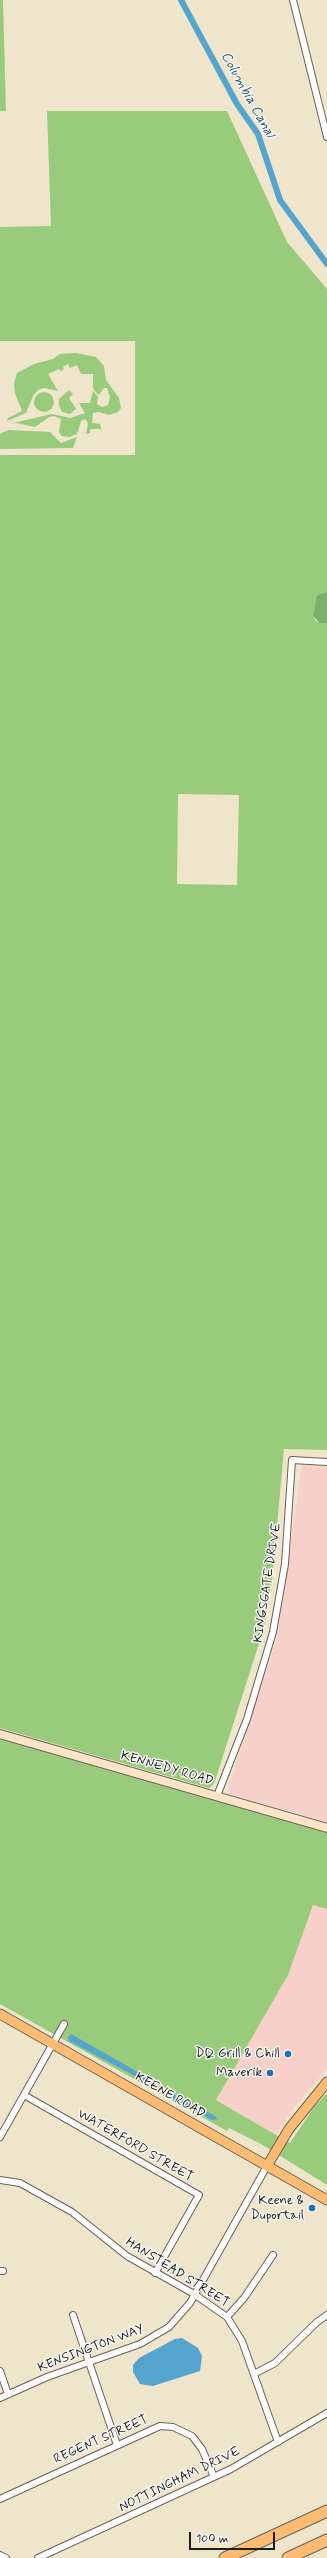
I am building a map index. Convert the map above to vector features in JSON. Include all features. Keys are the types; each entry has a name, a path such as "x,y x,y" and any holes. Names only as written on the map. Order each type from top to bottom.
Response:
{"highway":[{"path":"225,2558 327,2511"},
{"path":"288,2558 327,2540"}],"main road":[{"name":"KEENE ROAD","path":"0,2014 327,2200"},
{"path":"267,2166 289,2129 327,2082"}],"street":[{"path":"293,0 327,137"},
{"name":"KINGSGATE DRIVE","path":"217,1796 247,1719 272,1639 285,1564 292,1460 327,1462"},
{"name":"KENNEDY ROAD","path":"0,1734 327,1828"},
{"path":"0,2136 54,2044 64,2024"},
{"name":"WATERFORD STREET","path":"24,2095 199,2195 155,2273"},
{"name":"KENSINGTON WAY","path":"0,2398 154,2337 169,2327 180,2315 194,2294 267,2166"},
{"name":"HANSTEAD STREET","path":"0,2180 20,2183 72,2212 127,2256 194,2294 227,2317 242,2341 278,2442"},
{"path":"227,2317 244,2298 273,2256"},
{"path":"73,2315 117,2445"},
{"path":"254,2374 276,2363 327,2315"},
{"path":"0,2370 8,2394"},
{"name":"NOTTINGHAM DRIVE","path":"38,2558 214,2477 327,2413"},
{"name":"REGENT STREET","path":"0,2499 155,2427 173,2427 186,2432 197,2442 214,2477"},
{"path":"0,2555 6,2558"}],"shaded area":[{"path":"302,1465 327,1466 327,1822 230,1794 228,1789 276,1641"},
{"path":"313,1905 327,1909 327,2069 295,2106 276,2134 216,2100 288,1975"}],"green space":[{"path":"0,0 3,0 6,111 0,111"},
{"path":"47,111 227,111 287,242 327,289 327,592 313,616 316,621 327,623 327,1450 284,1449 272,1581 264,1628 214,1784 209,1788 0,1728 0,455 135,455 135,341 0,341 0,227 51,226","holes":["178,794 239,795 237,885 177,884"]},
{"path":"76,353 96,357 104,366 106,380 119,398 121,408 118,412 109,415 99,412 93,413 92,423 100,424 102,432 100,429 90,429 90,433 86,434 88,423 85,419 81,421 77,434 69,437 61,436 59,432 61,419 54,416 49,417 35,427 17,423 9,424 52,414 70,418 85,413 79,403 90,403 93,391 98,397 97,404 102,407 108,405 110,397 107,388 104,388 99,395 97,394 93,388 93,374 81,374 77,365 70,368 68,364 63,367 64,369 61,371 59,369 48,374 58,391 44,388 38,390 33,396 26,413 7,421 8,418 22,411 15,393 14,383 17,373 34,364 53,359 60,354"},
{"path":"69,390 73,394 69,398 76,409 70,414 62,412 59,405 59,399"},
{"path":"40,392 48,392 54,398 54,406 48,412 40,412 34,406 34,398"},
{"path":"8,430 50,432 61,443 77,437 73,448 0,449 0,434"},
{"path":"327,592 327,623 320,623 313,616 317,596"},
{"path":"0,1738 327,1833 327,1909 313,1905 288,1975 216,2100 290,2143 314,2107 327,2093 327,2185 261,2144 229,2128 227,2131 0,2004"}],"water":[{"path":"71,2034 150,2079 150,2084 69,2041 68,2037"},
{"path":"170,2092 218,2119 212,2120 173,2099 170,2096"},
{"path":"182,2338 198,2348 202,2356 200,2371 153,2386 140,2384 133,2372 133,2365 139,2358 175,2339"}],"waterway":[{"name":"Columbia Canal","path":"181,0 237,104 258,134 280,200 327,264"}],"place":[{"name":"DQ Grill & Chill","path":"288,2054"},
{"name":"Maverik","path":"270,2073"},
{"name":"Keene & Duportail","path":"312,2208"}]}
